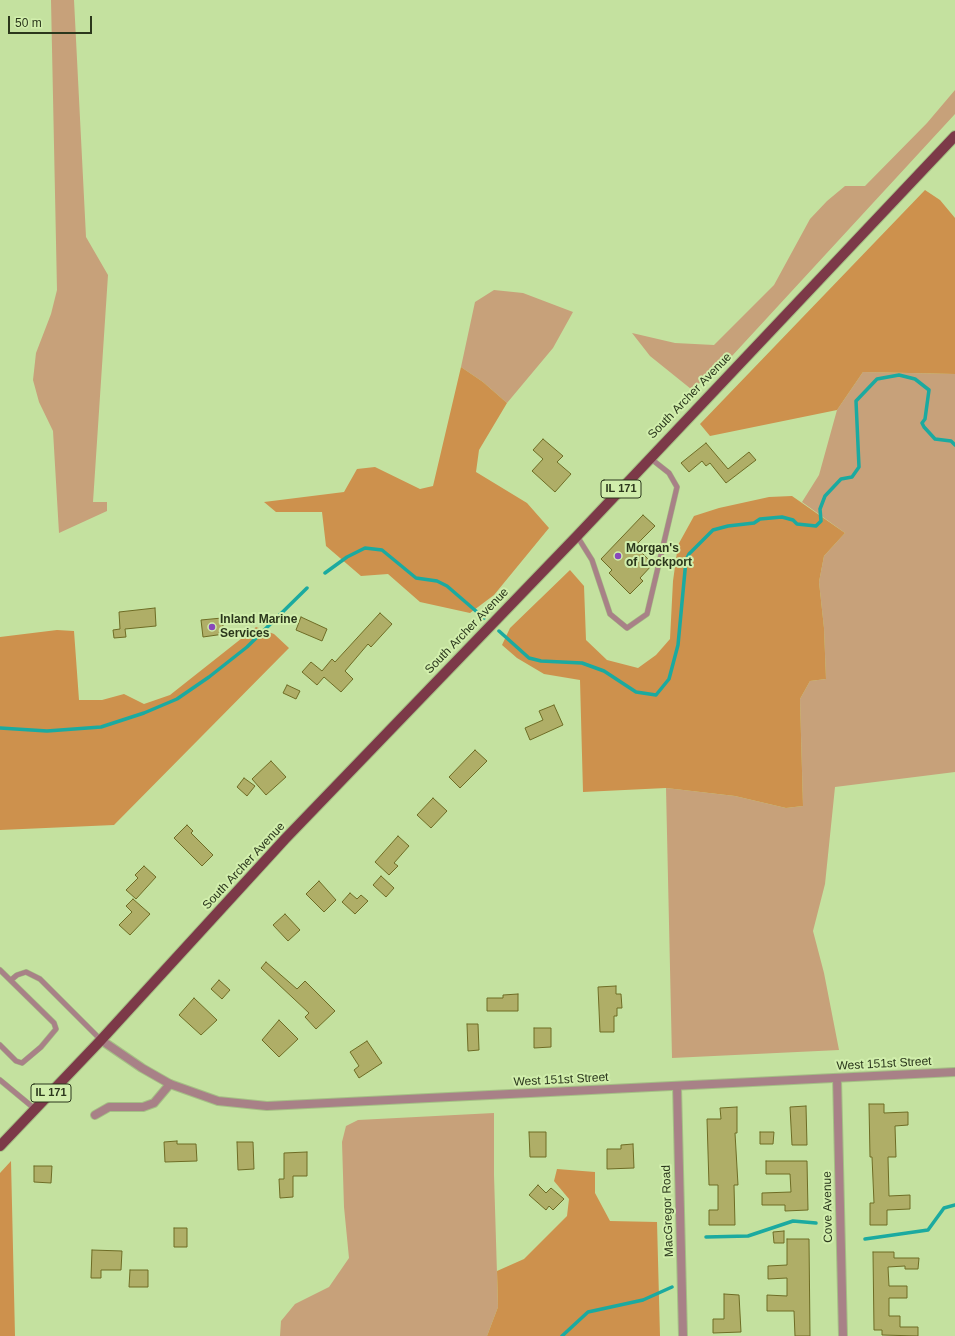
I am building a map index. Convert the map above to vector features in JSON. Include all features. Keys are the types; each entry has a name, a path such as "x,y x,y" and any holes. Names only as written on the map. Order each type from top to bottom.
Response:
{"main road":[{"name":"South Archer Avenue","path":"0,1146 102,1040 285,839 577,536 955,136"}],"street":[{"name":"West 151st Street","path":"102,1040 142,1068 170,1084 218,1101 267,1106 955,1072"},
{"name":"Cove Avenue","path":"837,1078 843,1336"},
{"path":"95,1116 109,1107 143,1107 154,1103 170,1084"},
{"name":"MacGregor Road","path":"677,1086 683,1336"}],"lane":[{"path":"577,536 592,560 610,614 627,628 647,614 678,487 668,473 650,458"},
{"path":"0,970 54,1023 56,1029 41,1047 22,1063 16,1061 0,1045"},
{"path":"11,980 17,975 26,972 40,979 102,1040"},
{"path":"0,1080 35,1109"}],"shaded area":[{"path":"51,0 74,0 86,237 108,275 93,502 107,502 107,511 59,533 53,431 39,402 33,380 36,353 51,314 57,290"},
{"path":"955,90 955,114 720,369 691,389 650,356 632,333 675,343 714,345 774,285 810,219 827,201 845,186 865,186 927,123"},
{"path":"925,190 940,200 955,218 955,374 863,372 837,410 710,436 700,424"},
{"path":"494,290 523,293 573,312 553,348 507,403 483,382 461,367 475,302"},
{"path":"461,367 483,382 507,403 479,450 476,472 527,503 549,528 494,595 470,613 420,602 388,574 361,576 326,546 322,512 276,512 264,502 344,492 357,469 375,467 420,489 433,486"},
{"path":"863,372 955,374 955,772 835,787 825,884 813,931 824,973 839,1050 672,1058 666,788 735,796 786,808 803,806 800,699 810,681 826,679 824,628 819,582 824,556 845,533 802,502 819,475 837,410"},
{"path":"792,496 845,533 824,556 819,582 824,628 826,679 810,681 800,699 803,806 786,808 735,796 666,788 583,792 580,680 544,674 517,658 502,645 510,628 570,570 584,586 586,640 607,660 638,668 656,655 670,639 673,581 678,545 694,516 719,508 769,497"},
{"path":"256,627 274,634 289,648 114,825 0,830 0,637 57,630 74,631 79,700 102,700 124,694 144,704 170,695"},
{"path":"494,1113 494,1175 498,1307 487,1336 280,1336 281,1321 295,1304 329,1287 349,1258 344,1207 342,1142 346,1126 358,1120"},
{"path":"11,1161 15,1336 0,1336 0,1173"},
{"path":"557,1169 595,1172 595,1193 610,1221 657,1222 660,1336 487,1336 498,1307 497,1271 524,1259 567,1216 569,1199 554,1181"}],"building":[{"path":"543,439 563,456 557,462 571,474 555,492 532,471 543,459 533,450"},
{"path":"706,443 728,469 749,452 756,460 726,483 710,463 706,466 702,461 689,472 681,463"},
{"name":"Morgan's of Lockport","path":"643,515 655,526 638,543 642,546 639,550 653,564 640,578 643,581 630,594 609,573 612,570 601,559"},
{"path":"155,608 156,626 125,629 126,637 114,638 113,630 120,629 119,612"},
{"path":"380,613 392,624 371,647 368,644 345,671 353,679 341,692 324,677 317,685 302,672 311,662 322,671 332,659 335,662"},
{"path":"301,617 327,629 322,641 296,630"},
{"name":"Inland Marine Services","path":"222,618 224,634 203,637 201,620"},
{"path":"287,685 300,691 296,699 283,693"},
{"path":"554,705 563,725 530,740 525,728 543,720 539,711"},
{"path":"475,750 487,761 460,788 449,777"},
{"path":"271,761 286,777 266,795 252,779"},
{"path":"244,778 255,786 247,796 237,787"},
{"path":"433,798 447,811 431,828 417,815"},
{"path":"187,825 193,831 191,833 213,855 202,866 174,838"},
{"path":"398,836 409,846 394,863 398,866 389,875 375,862"},
{"path":"144,866 156,877 136,899 126,890 138,878 135,875"},
{"path":"381,876 394,888 386,897 373,885"},
{"path":"319,881 336,900 324,912 306,894"},
{"path":"350,893 357,899 361,895 368,901 355,914 342,902"},
{"path":"133,899 150,914 130,935 119,925 132,912 126,906"},
{"path":"285,914 300,930 288,941 273,925"},
{"path":"266,962 297,989 305,981 335,1011 316,1029 305,1017 309,1013 261,968"},
{"path":"219,980 230,990 222,999 211,989"},
{"path":"616,986 616,994 621,994 622,1008 617,1008 617,1016 614,1016 614,1032 600,1032 598,987"},
{"path":"518,994 518,1011 487,1011 487,998 503,998 503,995"},
{"path":"194,998 217,1020 201,1035 179,1015"},
{"path":"279,1020 298,1039 279,1057 262,1040"},
{"path":"467,1024 478,1024 479,1050 468,1051"},
{"path":"534,1028 551,1028 551,1047 534,1048"},
{"path":"367,1041 382,1063 359,1078 354,1070 359,1066 350,1052"},
{"path":"869,1104 884,1104 884,1113 908,1112 908,1125 895,1126 896,1157 888,1157 889,1196 910,1195 910,1209 887,1210 887,1225 870,1225 870,1203 874,1203 872,1157 870,1157"},
{"path":"806,1106 807,1145 792,1145 790,1107"},
{"path":"737,1107 737,1133 735,1133 738,1185 734,1185 735,1225 709,1225 709,1210 718,1210 718,1185 709,1185 707,1119 721,1119 720,1108"},
{"path":"529,1132 546,1132 546,1157 530,1157"},
{"path":"760,1132 774,1132 773,1144 760,1144"},
{"path":"177,1141 177,1144 196,1144 197,1161 165,1162 164,1142"},
{"path":"237,1142 253,1142 254,1169 238,1170"},
{"path":"633,1144 634,1168 607,1169 607,1149 621,1149 621,1145"},
{"path":"307,1152 307,1176 293,1176 293,1197 280,1198 279,1179 284,1179 284,1153"},
{"path":"766,1161 807,1161 808,1210 785,1211 785,1205 762,1205 762,1193 791,1192 790,1174 766,1174"},
{"path":"34,1166 52,1166 51,1183 34,1182"},
{"path":"538,1185 546,1193 551,1188 564,1199 553,1210 549,1206 546,1210 529,1195"},
{"path":"174,1228 187,1228 187,1247 174,1247"},
{"path":"784,1231 784,1243 774,1243 773,1232"},
{"path":"787,1239 809,1239 810,1336 795,1336 794,1311 767,1311 767,1295 787,1296 787,1278 768,1279 768,1266 787,1265"},
{"path":"92,1250 122,1251 121,1270 101,1270 101,1278 91,1278"},
{"path":"873,1252 894,1252 894,1258 919,1258 918,1269 905,1269 905,1266 888,1267 889,1286 907,1286 907,1298 889,1298 889,1316 900,1316 900,1327 918,1327 918,1336 882,1335 882,1330 874,1330"},
{"path":"130,1270 148,1270 148,1287 129,1287"},
{"path":"724,1294 739,1295 741,1332 713,1333 713,1319 724,1319"}],"waterway":[{"path":"499,631 529,658 541,661 582,663 604,671 636,692 656,695 669,679 678,645 686,560 689,554 713,530 728,526 754,523 760,519 782,517 793,520 797,524 816,526 821,521 820,509 825,496 841,479 852,477 859,467 856,401 877,379 899,375 915,379 929,390 925,419 922,423 935,439 951,441 955,445"},
{"path":"325,573 347,557 365,548 382,550 416,578 437,581 447,586 484,618"},
{"path":"0,728 47,731 101,727 144,713 177,699 209,677 247,647 307,588"},
{"path":"865,1239 928,1230 944,1208 955,1205"},
{"path":"706,1237 748,1236 793,1221 816,1223"},
{"path":"562,1336 588,1312 643,1300 672,1287"}],"place":[{"name":"Morgan's of Lockport","path":"618,556"},
{"name":"Inland Marine Services","path":"212,627"}]}
